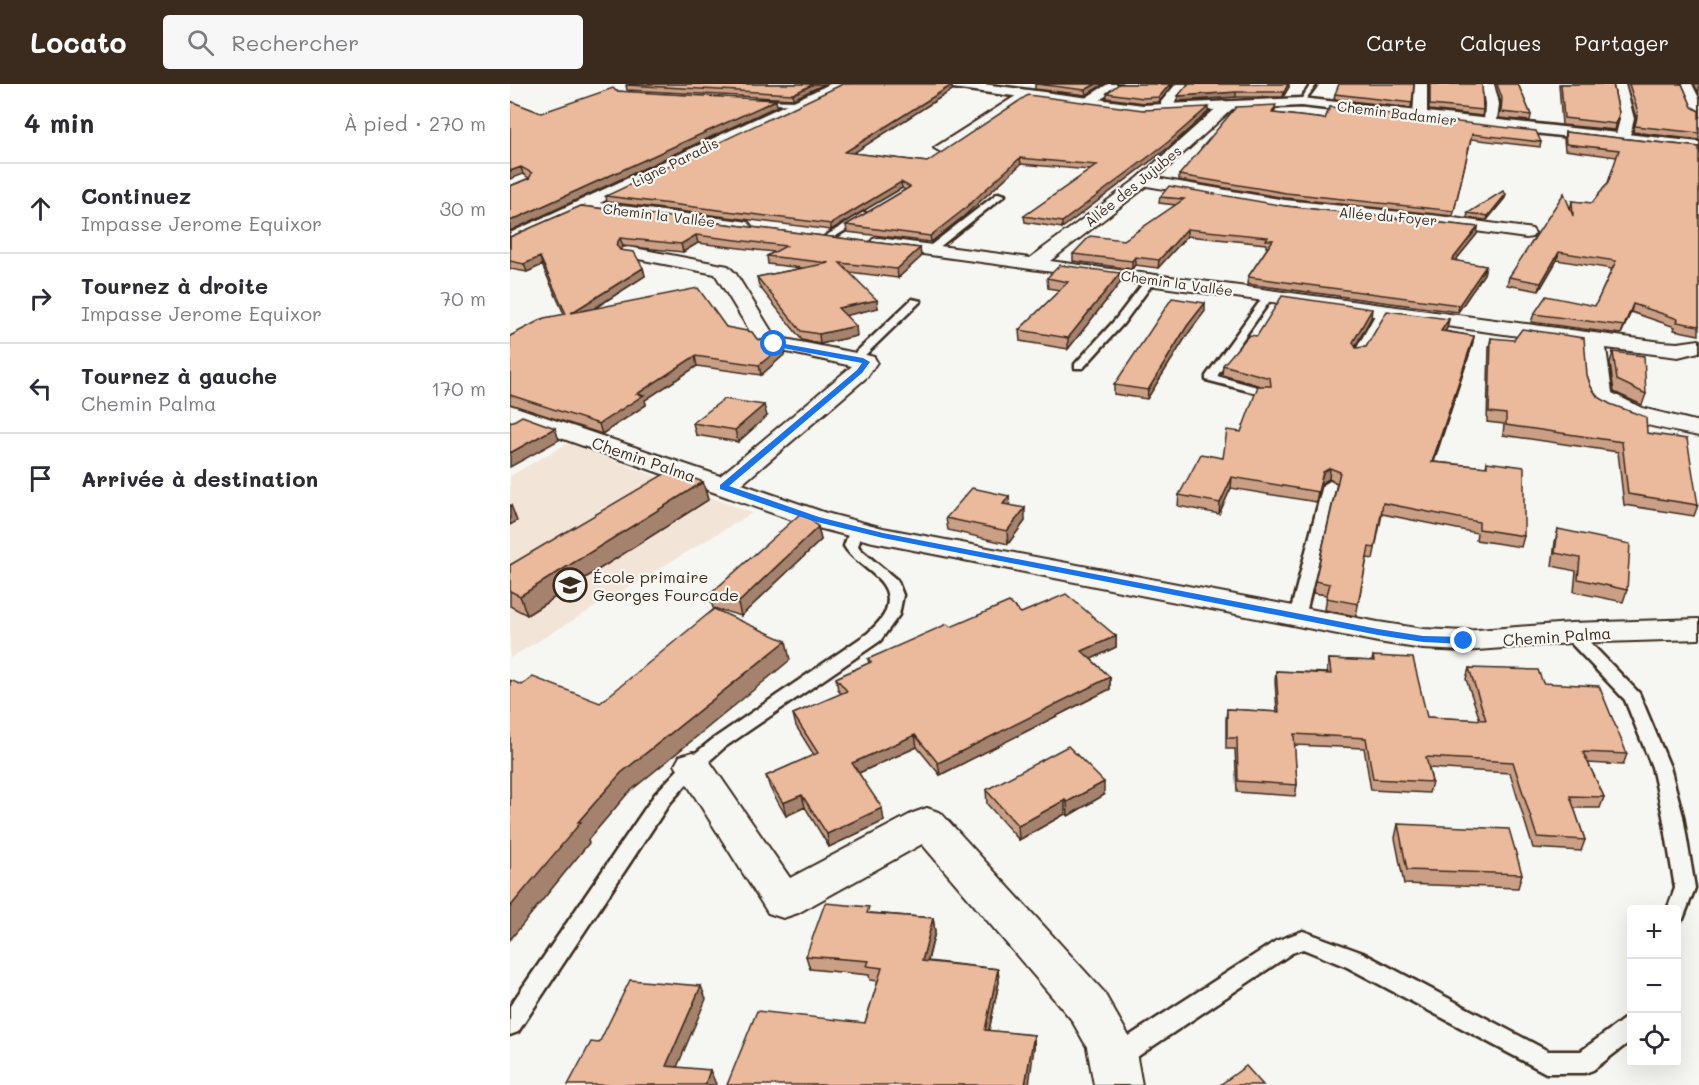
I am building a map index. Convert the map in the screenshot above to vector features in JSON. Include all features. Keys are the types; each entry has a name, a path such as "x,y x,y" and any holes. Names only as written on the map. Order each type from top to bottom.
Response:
{"street":[{"name":"Ligne Paradis","path":"510,240 841,84"},
{"name":"Chemin Badamier","path":"952,84 1119,107 1167,109 1301,102 1699,147"},
{"path":"1087,103 1116,84"},
{"path":"1167,109 1166,104 1169,98 1183,84"},
{"path":"1420,116 1421,84"},
{"path":"1488,84 1492,104 1491,124"},
{"path":"1619,84 1627,119 1622,139"},
{"path":"1686,84 1699,112"},
{"path":"941,148 1025,94"},
{"name":"Allée des Jujubes","path":"1035,263 1144,181 1227,106"},
{"name":"Allée du Foyer","path":"1144,181 1296,207 1439,221 1526,233"},
{"name":"Chemin la Vallée","path":"583,206 756,228"},
{"name":"Chemin la Vallée","path":"804,234 1035,263 1594,340 1678,350 1699,346"},
{"path":"629,252 721,270 726,274 767,340 774,344 855,358 866,362 865,366 723,487"},
{"path":"1594,340 1602,396 1608,403 1621,409 1699,429"},
{"name":"Chemin Palma","path":"510,412 816,519 1297,617 1423,639 1506,640 1571,633 1699,629"},
{"path":"693,765 783,901 927,823 1087,1005 1108,1040 1116,1072"}],"lane":[{"path":"1301,102 1314,84"},
{"path":"753,100 798,103"},
{"path":"930,250 1002,195"},
{"path":"828,237 875,209"},
{"path":"1079,366 1119,322 1151,279"},
{"path":"1264,392 1210,378 1269,295"},
{"path":"855,358 916,301"},
{"path":"1359,352 1383,310"},
{"path":"1297,617 1330,485"},
{"path":"510,1025 662,799 693,765 719,743 874,637 894,612 895,595 890,580 855,553 851,546 857,529"},
{"path":"1571,633 1633,697 1661,767 1673,816 1685,888 1680,905"},
{"path":"1116,1072 1284,946 1303,940 1355,960 1546,1062 1585,1062 1627,1030"}],"shaded area":[{"name":"École primaire Georges Fourcade","path":"568,443 752,513 510,658 510,476"}],"building":[{"path":"814,84 793,94 626,85"},
{"path":"843,84 952,85 845,152 927,162 1028,95 1143,110 1208,107 1168,142 1062,222 1024,216 1097,165 1020,158 962,211 930,236 846,225 910,187 901,182 831,224 606,196"},
{"path":"1036,84 1096,84 1085,90"},
{"path":"1119,84 1170,84 1159,97 1143,98 1107,93"},
{"path":"1188,84 1288,84 1284,92 1236,92 1178,96"},
{"path":"1339,84 1414,84 1412,103 1335,94"},
{"path":"1430,84 1482,84 1483,110 1430,105"},
{"path":"1497,84 1518,84 1531,115 1501,112 1502,98"},
{"path":"1561,84 1613,84 1619,113 1616,124 1564,118"},
{"path":"1629,84 1682,84 1692,107 1699,111 1699,133 1635,126 1638,112"},
{"path":"613,88 616,91 776,100 510,221 510,186 529,179 532,173 521,167 510,171 510,101 541,113"},
{"path":"1276,105 1272,113 1325,119 1330,107 1536,131 1541,142 1472,134 1454,211 1286,193 1179,175 1236,107"},
{"path":"1565,132 1699,147 1699,326 1677,322 1678,319 1633,304 1624,326 1534,314 1546,296 1595,306 1616,261 1559,252 1541,283 1509,277 1564,193 1573,216 1572,201 1592,203 1608,183 1619,150 1566,144"},
{"path":"1169,186 1285,206 1478,227 1452,260 1486,266 1459,305 1248,277 1273,240 1266,240 1268,237 1187,229 1159,260 1135,257 1132,261 1073,254 1090,236 1124,240 1184,199 1160,197"},
{"path":"1503,191 1506,194 1488,216 1468,213"},
{"path":"581,206 920,248 897,269 840,263 877,300 838,308 856,326 819,334 801,331 757,277 829,263 767,256 786,246 696,235 681,244 620,238 616,245 620,250 634,252 643,268 571,313 698,288 726,327 752,332 757,339 784,345 759,365 695,356 637,394 644,395 599,424 510,395 510,336 544,318 566,314 540,257 524,264 510,261 510,237"},
{"path":"1060,265 1120,273 1068,338 1019,330 1068,282 1047,278"},
{"path":"1282,296 1372,309 1353,342 1356,348 1366,347 1387,311 1449,319 1441,331 1474,336 1432,462 1487,467 1487,462 1524,467 1524,536 1479,529 1479,522 1383,503 1375,548 1369,547 1358,604 1326,598 1330,584 1315,581 1340,472 1330,468 1323,472 1318,492 1232,477 1220,503 1179,495 1201,454 1223,458 1227,430 1241,432 1258,386 1271,386 1270,378 1223,365 1249,335 1257,336"},
{"path":"1172,298 1205,303 1187,326 1148,390 1114,385"},
{"path":"1522,329 1584,338 1587,375 1597,396 1610,404 1646,417 1647,433 1687,439 1698,505 1628,494 1622,442 1506,425 1506,414 1489,412 1491,338 1514,340"},
{"path":"1613,352 1644,356 1646,394 1617,380"},
{"path":"724,399 764,405 735,430 693,423"},
{"path":"522,416 555,428 510,453 510,423"},
{"path":"671,470 703,482 520,596 510,591 510,565"},
{"path":"972,488 1009,496 1003,504 1025,508 1007,531 946,518"},
{"path":"800,514 808,516 818,527 738,603 709,595"},
{"path":"1558,529 1630,544 1627,590 1578,579 1580,558 1555,553"},
{"path":"1066,594 1116,636 1082,651 1110,677 938,763 915,735 852,763 882,808 827,834 802,795 783,803 766,776 818,753 793,714 847,691 836,678 871,662 868,659 947,624 951,627 1009,602 1021,613"},
{"path":"714,609 786,641 621,773 578,822 581,822 510,907 510,680 522,685 533,677 600,703"},
{"path":"1373,656 1413,658 1427,717 1486,720 1469,668 1538,670 1543,683 1599,686 1627,754 1583,752 1604,797 1570,796 1585,840 1537,837 1513,762 1426,757 1432,782 1373,779 1366,738 1294,734 1297,785 1238,781 1237,738 1227,738 1227,709 1279,712 1276,671 1331,674 1329,659 1374,661"},
{"path":"1068,746 1104,782 1018,826 986,790"},
{"path":"1398,824 1509,829 1522,874 1407,870"},
{"path":"825,903 869,907 867,913 933,918 922,961 998,969 985,1030 1034,1035 1025,1085 727,1085 757,1011 865,1023 882,968 867,966 869,961 806,956"},
{"path":"630,980 701,986 666,1066 710,1070 705,1085 568,1085 591,1042 599,1043"},
{"path":"1246,1066 1263,1085 1220,1085"}],"place":[{"name":"École primaire Georges Fourcade","path":"570,585"}],"route":[{"path":"774,344 866,362 859,372 723,487 816,519 883,536 1378,632 1423,639 1464,641"}]}
